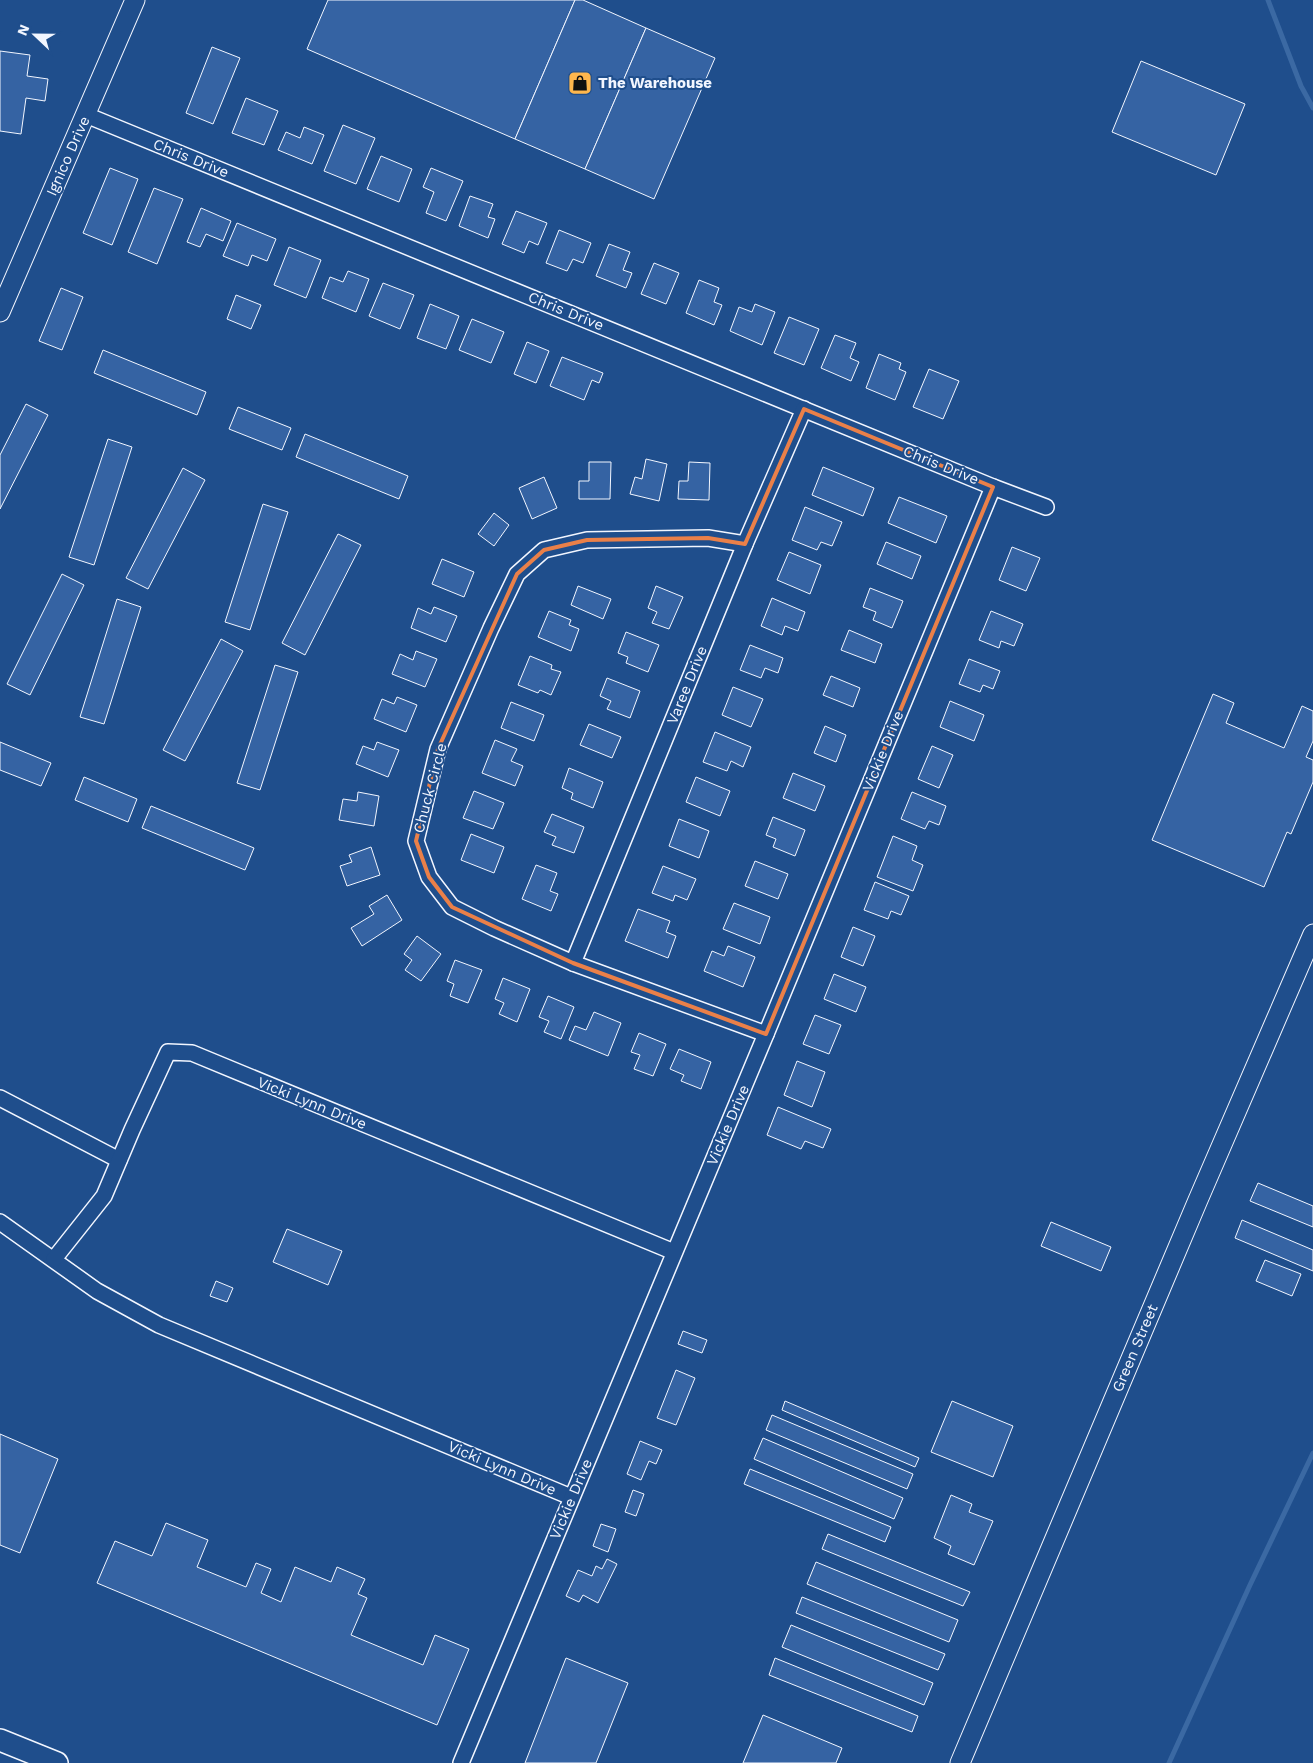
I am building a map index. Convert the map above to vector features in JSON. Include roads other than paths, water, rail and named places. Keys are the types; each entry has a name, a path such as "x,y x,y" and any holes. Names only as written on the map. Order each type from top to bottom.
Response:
{"main road":[{"path":"0,1740 57,1763"}],"street":[{"name":"Ignico Drive","path":"0,312 135,0"},
{"name":"Chris Drive","path":"86,115 993,487 1046,506"},
{"name":"Varee Drive","path":"573,963 746,544 804,409"},
{"name":"Vickie Drive","path":"461,1763 993,487"},
{"name":"Chuck Circle","path":"746,544 708,538 587,540 544,550 517,574 438,749 416,841 429,877 452,907 573,963 766,1034"},
{"name":"Green Street","path":"960,1763 1198,1200 1313,934"},
{"name":"Vicki Lynn Drive","path":"54,1259 104,1196 168,1052 192,1053 674,1252"},
{"path":"0,1098 119,1160"},
{"name":"Vicki Lynn Drive","path":"0,1222 98,1291 159,1324 572,1497"}],"waterway":[{"path":"1268,0 1301,86 1313,108"},
{"path":"1169,1763 1250,1585 1313,1453"}],"place":[{"name":"The Warehouse","path":"580,83"}]}
